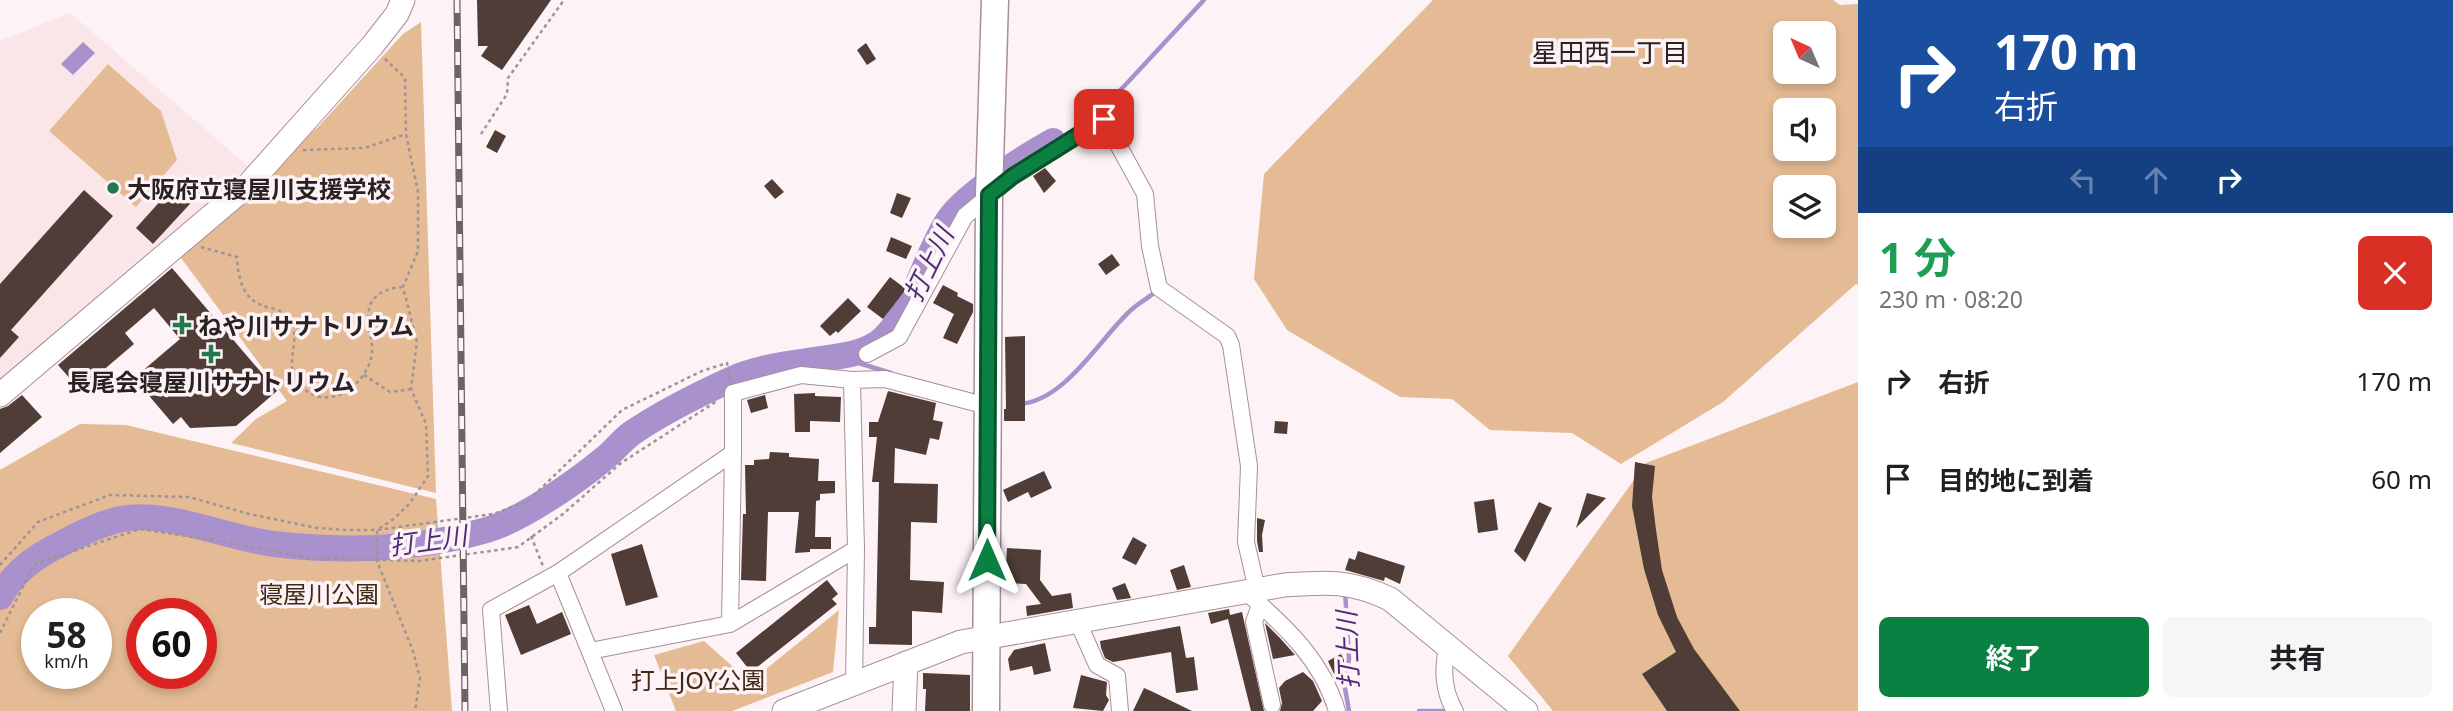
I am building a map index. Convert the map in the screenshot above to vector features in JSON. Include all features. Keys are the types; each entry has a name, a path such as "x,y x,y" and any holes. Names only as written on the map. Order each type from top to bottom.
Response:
{"main road":[{"path":"986,711 989,195 995,0"}],"street":[{"path":"0,395 249,184 372,47 397,15 403,0"},
{"path":"867,354 899,337 965,216 1013,176 1104,119 1144,194 1150,246 1159,288 1227,337 1231,345 1249,466 1246,542 1254,596 1254,622 1272,705"},
{"path":"730,624 733,393 801,375 852,380 885,379 987,406"},
{"path":"852,380 856,549 854,685"},
{"path":"499,711 491,610 553,575 733,453"},
{"path":"590,651 730,624 856,549"},
{"path":"553,575 590,651 614,711"},
{"path":"784,711 961,642 1077,620 1254,596 1284,585 1324,582 1346,583 1371,589 1390,598 1526,711"},
{"path":"1254,596 1314,660 1332,693 1337,711"},
{"path":"1077,620 1097,665 1117,676 1120,711"},
{"path":"1448,645 1444,662 1445,683 1455,711"},
{"path":"904,711 906,663"}],"path":[{"path":"481,134 507,94 508,78 564,0"},
{"path":"372,47 405,78 406,134 418,192 418,251 403,287 417,342 411,389 426,424 428,476 410,503 395,518 377,530"},
{"path":"302,150 365,148 406,134"},
{"path":"195,245 237,257 238,277 243,290 264,307 286,315 295,333 290,364 295,380 315,396 325,398 347,393 364,375 371,359 373,342 369,312 371,303 380,293 403,287"},
{"path":"0,565 38,522 110,495 188,497 249,514 317,528 377,530 493,514 528,501 622,410 702,370 727,363 733,393 705,408 621,463 563,514 518,547 420,561 309,558 140,529 34,564 0,633"},
{"path":"364,375 390,392 411,389"},
{"path":"377,530 377,559 413,651 420,678 415,711"},
{"path":"531,536 553,575"}],"shaded area":[{"name":"大阪府立寝屋川支援学校","path":"70,13 249,167 0,381 0,41"},
{"path":"83,42 95,53 73,75 61,64"}],"green space":[{"path":"1433,0 1833,0 1840,5 1858,4 1858,285 1723,402 1621,464 1572,433 1490,430 1452,399 1400,397 1287,330 1254,279 1264,174"},
{"path":"421,22 436,493 231,443 256,419 287,401 181,258 203,228 318,127 403,34"},
{"path":"108,64 161,111 177,160 136,207 49,131"},
{"path":"1858,382 1858,711 1553,711 1508,656 1646,463"},
{"name":"寝屋川公園","path":"80,424 126,425 436,499 452,711 0,711 0,470"},
{"name":"打上JOY公園","path":"839,610 833,672 732,711 676,711 654,655 704,641 750,682"}],"building":[{"path":"477,0 551,0 502,70 481,56 488,46 478,46"},
{"path":"866,43 876,59 867,65 857,50"},
{"path":"495,130 506,136 497,153 486,147"},
{"path":"1045,168 1056,181 1044,193 1033,176"},
{"path":"182,177 200,193 153,244 136,228"},
{"path":"772,179 784,192 775,199 764,186"},
{"path":"84,190 113,216 11,330 19,337 0,358 0,284"},
{"path":"897,193 911,198 902,218 890,213"},
{"path":"891,237 912,246 906,259 886,251"},
{"path":"1112,254 1120,265 1106,275 1098,264"},
{"path":"172,268 277,391 236,426 190,428 181,417 173,424 134,378 180,339 154,308 125,333 134,344 80,390 58,365"},
{"path":"890,277 906,289 883,319 867,307"},
{"path":"943,285 973,304 973,312 957,344 943,338 954,314 933,303"},
{"path":"848,298 861,311 838,333 836,331 830,336 820,326"},
{"path":"1025,336 1025,421 1004,421 1005,337"},
{"path":"888,391 936,403 933,420 943,422 939,440 930,438 926,455 895,448 894,483 938,484 937,523 911,522 910,580 944,582 942,613 912,611 912,645 869,644 869,627 876,627 879,482 872,482 877,437 869,437 869,422 878,422"},
{"path":"815,393 815,396 841,397 840,422 810,421 810,432 795,432 794,394"},
{"path":"22,395 42,417 0,453 0,409"},
{"path":"765,395 768,408 751,413 747,400"},
{"path":"1275,421 1288,422 1287,434 1274,433"},
{"path":"770,452 789,453 789,457 819,459 818,481 835,481 835,493 820,494 820,500 816,501 815,537 831,537 831,549 810,549 810,552 795,553 799,512 768,512 766,581 741,580 743,514 746,514 745,465 754,465 754,460 769,459"},
{"path":"1635,462 1655,466 1652,497 1656,530 1662,570 1677,617 1694,649 1740,711 1667,711 1642,674 1676,652 1658,615 1644,569 1632,506"},
{"path":"1044,471 1052,488 1031,498 1028,492 1008,502 1003,490"},
{"path":"1587,493 1606,498 1576,528"},
{"path":"1494,499 1498,530 1478,533 1474,502"},
{"path":"1539,502 1552,508 1525,562 1514,551"},
{"path":"1257,518 1265,520 1263,552 1259,552 1257,541"},
{"path":"1133,537 1147,545 1136,565 1122,558"},
{"path":"642,544 658,597 626,606 611,554"},
{"path":"1007,548 1041,550 1040,580 1052,596 1071,593 1073,608 1027,616 1026,606 1041,604 1026,584 1005,583"},
{"path":"1358,551 1405,566 1400,584 1385,577 1384,581 1345,570 1349,558 1355,560"},
{"path":"1184,565 1191,587 1177,590 1170,570"},
{"path":"827,580 838,594 832,599 837,604 751,672 736,653"},
{"path":"1125,583 1131,598 1117,600 1112,588"},
{"path":"529,605 537,624 562,612 571,634 521,655 505,615"},
{"path":"1229,609 1230,615 1242,612 1264,711 1251,711 1228,619 1211,624 1208,613"},
{"path":"1265,623 1280,638 1295,655 1273,659"},
{"path":"1180,626 1186,658 1194,657 1198,690 1176,693 1171,652 1113,662 1105,658 1101,648 1100,641"},
{"path":"1045,643 1051,671 1034,675 1032,666 1010,671 1008,659 1014,650"},
{"path":"1341,654 1344,669 1334,674 1328,661"},
{"path":"1303,672 1313,681 1322,701 1313,711 1280,711 1282,703 1279,688 1285,681"},
{"path":"923,673 970,675 970,711 925,711 926,689 923,689"},
{"path":"1081,675 1107,682 1106,695 1109,700 1103,711 1073,708"},
{"path":"1144,688 1151,691 1192,711 1133,711"}],"waterway":[{"name":"打上川","path":"1092,119 1204,0"},
{"name":"打上川","path":"0,597 18,573 41,555 92,528 128,518 163,519 256,541 327,548 405,546 457,537 497,526 530,510 563,489 593,468 644,425 738,376 856,353 876,344 905,311 940,233 957,209 997,176 1053,141"},
{"name":"打上川","path":"1019,404 1035,401 1051,393 1080,368 1129,312 1155,292 1158,295"},
{"name":"打上川","path":"839,357 891,373"},
{"name":"打上川","path":"1345,590 1349,659 1345,688 1349,711"},
{"name":"打上川","path":"1419,711 1449,711"}],"railway":[{"path":"457,0 465,711"}],"place":[{"name":"大阪府立寝屋川支援学校","path":"113,188"},
{"name":"ねや川サナトリウム","path":"182,325"},
{"name":"長尾会寝屋川サナトリウム","path":"211,354"}],"district":[{"name":"星田西一丁目","path":"1610,52"}],"route":[{"path":"987,560 989,195 1013,176 1104,119"}]}
